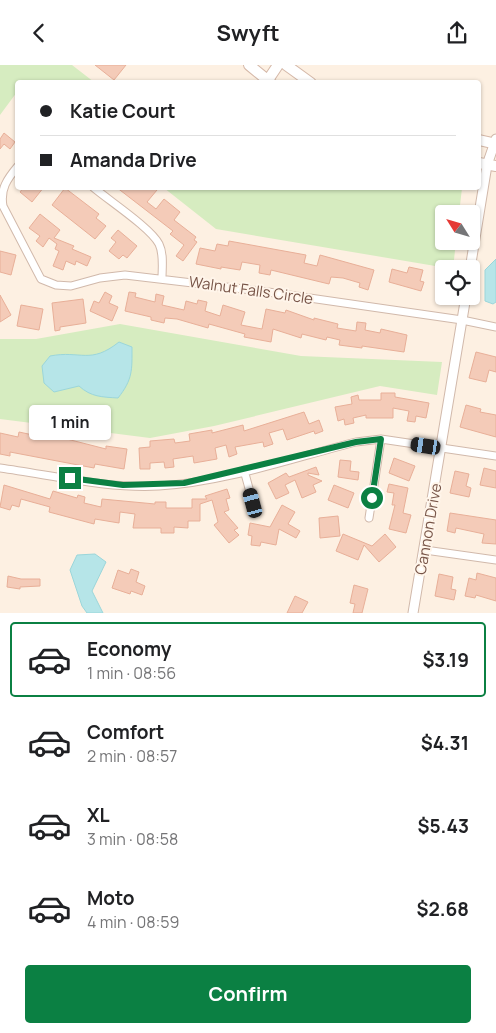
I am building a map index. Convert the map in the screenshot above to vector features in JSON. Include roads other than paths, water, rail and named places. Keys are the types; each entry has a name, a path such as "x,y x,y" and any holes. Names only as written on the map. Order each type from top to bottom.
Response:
{"main road":[{"path":"250,65 269,80"},
{"path":"270,80 278,65"},
{"path":"286,65 307,80"},
{"path":"481,140 496,142"}],"street":[{"path":"471,260 487,165 496,142"},
{"name":"Walnut Falls Circle","path":"15,170 4,185 2,195 3,206 41,279 56,285 71,286 100,278 125,275 462,320 496,327"},
{"path":"96,190 151,233 159,244 163,261 162,279"},
{"name":"Cannon Drive","path":"414,613 464,305"},
{"path":"369,517 381,439"},
{"path":"0,468 123,485 157,486 209,479 356,442 381,439 496,456"},
{"path":"244,470 253,503"},
{"path":"424,550 496,560"}],"water":[{"path":"496,259 496,302 493,304 485,301 485,270"},
{"path":"119,342 132,347 132,362 129,380 118,398 92,394 79,386 54,392 44,383 42,366 50,356 93,355 109,349"},
{"path":"95,554 106,562 92,591 103,613 87,613 82,606 70,570 77,555"}]}
